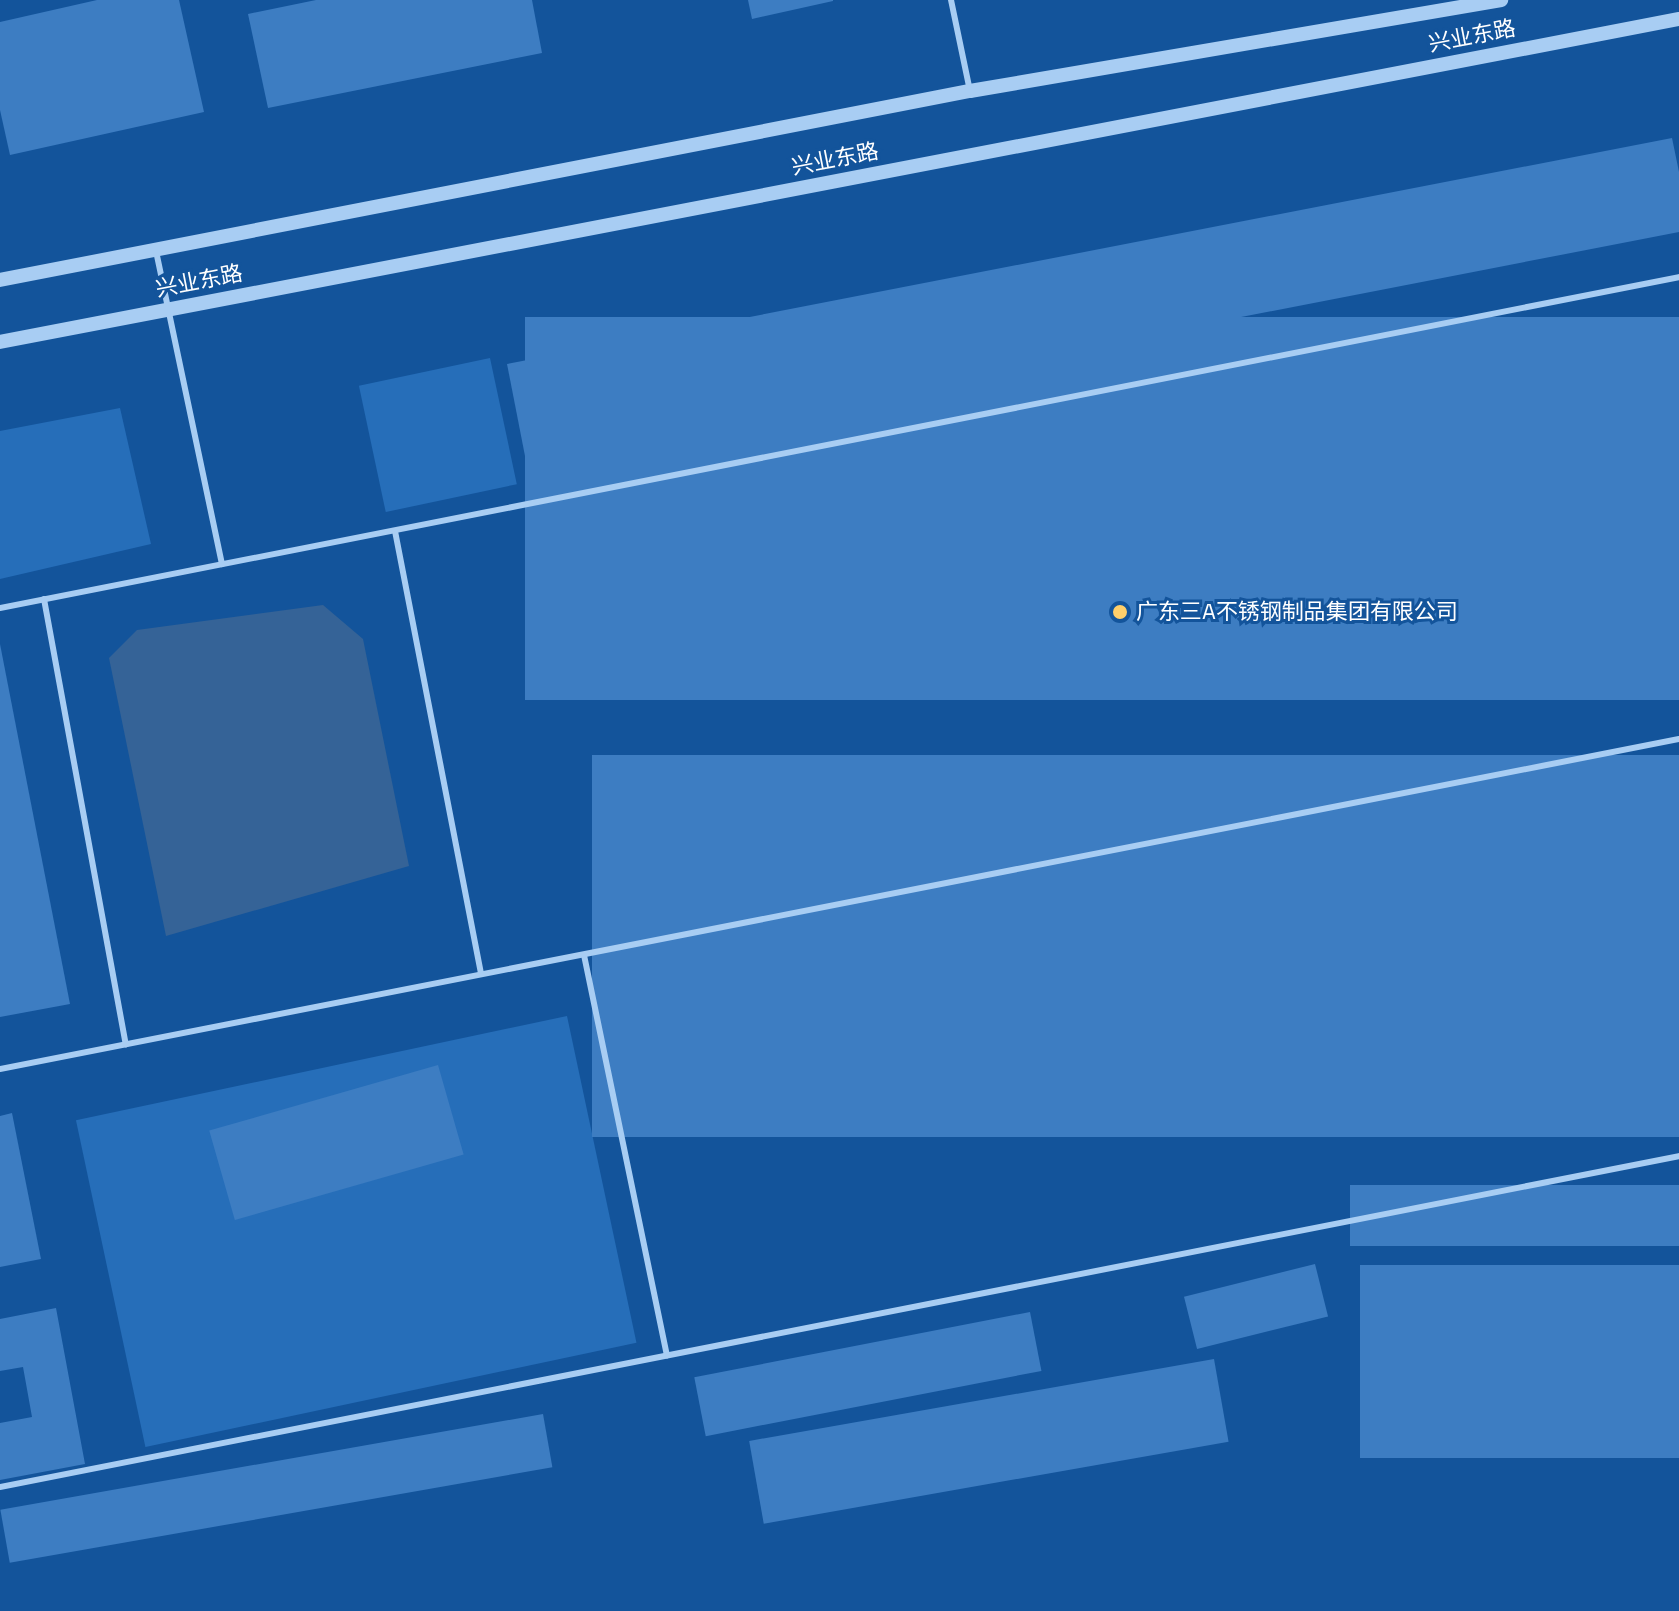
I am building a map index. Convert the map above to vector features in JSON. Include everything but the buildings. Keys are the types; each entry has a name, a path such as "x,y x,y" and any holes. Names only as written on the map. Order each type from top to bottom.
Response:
{"street":[{"name":"兴业东路","path":"0,280 970,91 1501,0"},
{"name":"兴业东路","path":"0,342 1679,19"}],"lane":[{"path":"951,0 970,91"},
{"path":"156,251 222,564"},
{"path":"0,608 1679,277"},
{"path":"395,531 481,974"},
{"path":"44,599 126,1045"},
{"path":"0,1069 1679,739"},
{"path":"584,955 667,1356"},
{"path":"0,1487 1679,1156"}],"shaded area":[{"path":"490,358 517,484 386,512 359,386"},
{"path":"120,408 151,544 0,579 0,431"},
{"path":"323,605 363,639 409,866 166,936 109,658 137,630"},
{"path":"567,1016 636,1343 145,1447 76,1120"}],"place":[{"name":"广东三A不锈钢制品集团有限公司","path":"1120,612"}]}
